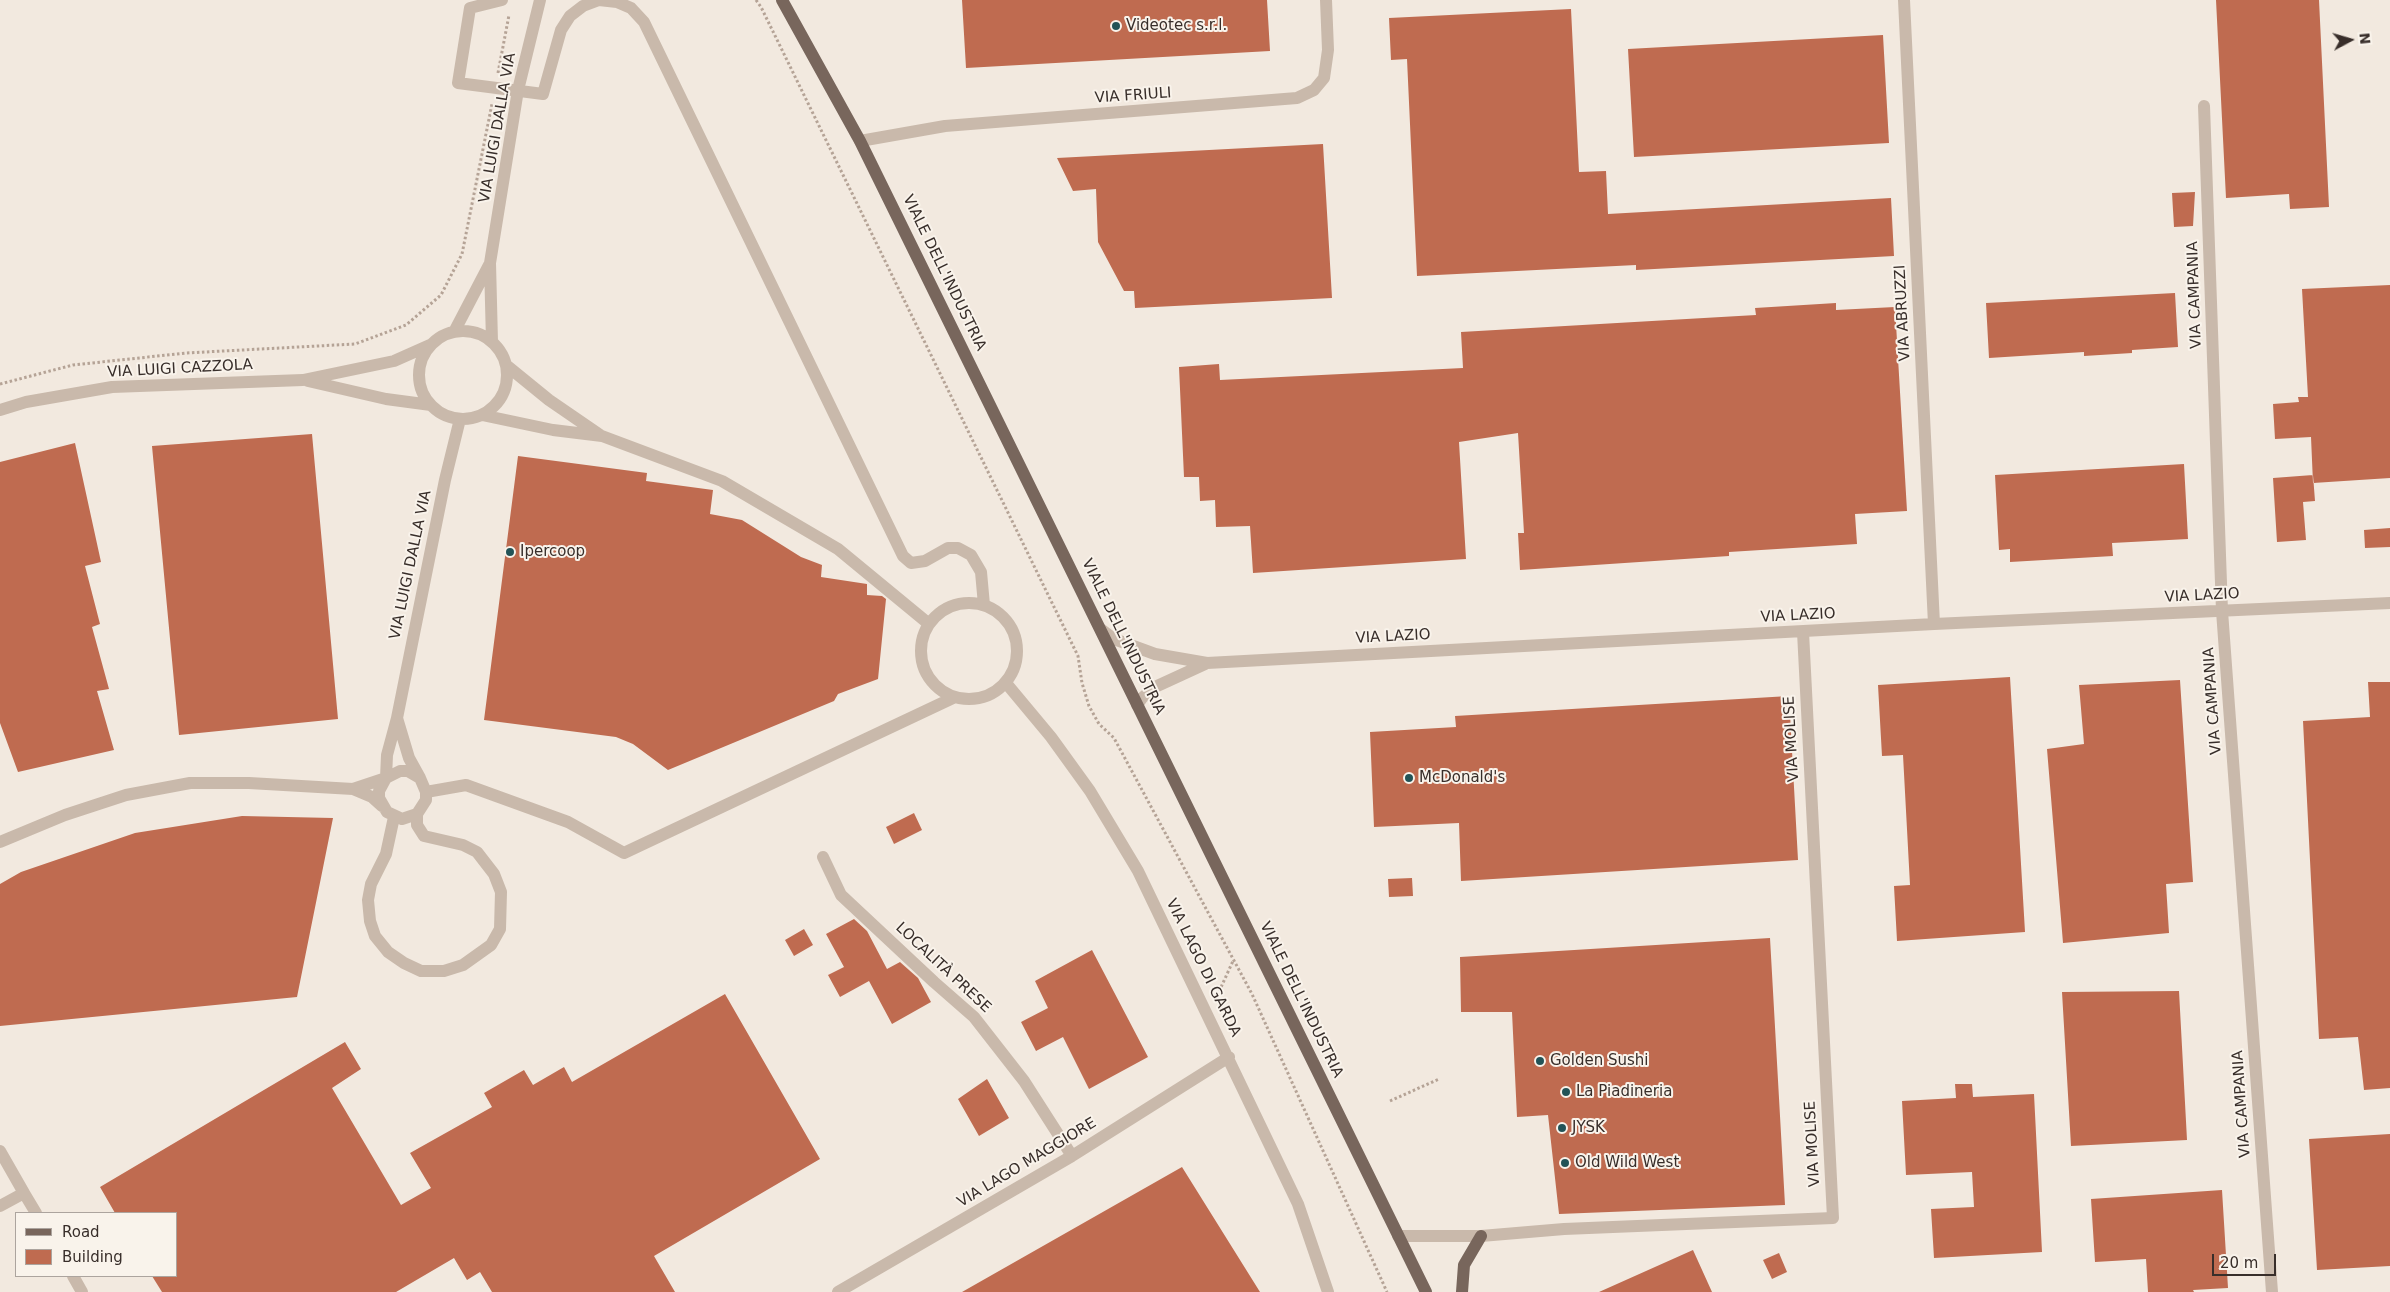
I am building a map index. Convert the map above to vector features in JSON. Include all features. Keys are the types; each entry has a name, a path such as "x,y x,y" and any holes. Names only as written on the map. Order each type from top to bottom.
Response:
{"main road":[{"name":"VIALE DELL'INDUSTRIA","path":"782,0 860,141 1426,1292"},
{"path":"1462,1292 1464,1265 1481,1236"}],"street":[{"path":"502,0 470,8 458,83 544,94 561,30 570,16 583,6 599,0 617,2 632,8 644,22 903,556 911,563 925,561 948,548 958,548 971,555 981,572 984,605"},
{"name":"VIA FRIULI","path":"860,141 945,126 1297,98 1314,90 1324,78 1328,50 1326,0"},
{"name":"VIA ABRUZZI","path":"1904,0 1934,624"},
{"name":"VIA LUIGI DALLA VIA","path":"492,342 490,263 518,90 536,1"},
{"name":"VIA CAMPANIA","path":"2204,106 2222,611 2272,1292"},
{"name":"VIA LUIGI DALLA VIA","path":"454,332 490,263"},
{"path":"506,365 505,388 492,408 482,415 460,420 445,415 431,406 423,395 419,382 419,369 423,356 430,345 441,337 454,332 468,331 481,335 492,342 500,352 506,365 549,400 602,436"},
{"name":"VIA LUIGI CAZZOLA","path":"0,410 26,402 112,387 303,380 394,361 430,345"},
{"name":"VIA LUIGI CAZZOLA","path":"303,380 386,399 431,406"},
{"path":"482,415 553,430 602,436 722,481 838,550 929,624"},
{"name":"VIA LUIGI DALLA VIA","path":"386,778 387,755 397,718 445,480 460,420"},
{"path":"969,603 984,605 998,612 1009,624 1015,638 1015,662 1006,683 995,692 982,698 968,700 955,697 940,690 929,678 923,666 921,651 923,637 929,624 940,613 954,605 969,603"},
{"name":"VIA LAZIO","path":"1207,663 1934,624 2390,603"},
{"path":"1102,630 1114,639 1155,654 1207,663"},
{"name":"VIA MOLISE","path":"1398,1236 1481,1236 1564,1229 1833,1218 1803,632"},
{"path":"1138,705 1142,698 1155,687 1207,663"},
{"name":"VIA LAGO DI GARDA","path":"1006,683 1050,737 1090,791 1138,871 1298,1204 1328,1292"},
{"path":"426,792 466,785 568,822 624,853 955,697"},
{"path":"0,842 65,815 126,795 190,784 249,782 353,789 372,797 394,817 402,818 417,814 423,808 426,792 409,758 397,718"},
{"path":"353,789 386,778 400,771 408,771 420,778"},
{"path":"382,806 380,791 386,778"},
{"path":"394,817 386,854 371,884 368,900 370,921 375,936 388,952 404,963 422,971 444,971 463,965 490,945 500,929 501,892 494,874 477,852 463,845 424,836 417,825 417,814"},
{"name":"LOCALITÀ PRESE","path":"823,857 841,895 974,1017 1024,1081 1072,1156"},
{"name":"VIA LAGO MAGGIORE","path":"838,1292 1072,1156 1229,1057"},
{"path":"0,1151 35,1212"},
{"path":"0,1206 24,1193"},
{"path":"73,1277 82,1292"}],"path":[{"path":"756,0 1078,656 1082,682 1089,706 1099,724 1114,738 1252,994 1387,1292"},
{"path":"0,384 73,366 158,356 354,344 406,325 441,295 462,254 511,10"},
{"path":"1208,1014 1234,960"},
{"path":"1390,1101 1439,1079"}],"building":[{"name":"Videotec s.r.l.","path":"962,0 1267,0 1270,51 966,68"},
{"path":"2216,0 2319,0 2329,207 2290,209 2289,194 2226,198"},
{"path":"1571,9 1579,172 1606,171 1608,214 1891,198 1894,256 1636,270 1636,265 1417,276 1407,59 1391,60 1389,18"},
{"path":"1883,35 1889,143 1634,157 1628,49"},
{"path":"1323,144 1332,298 1135,308 1134,291 1124,291 1098,242 1096,189 1073,191 1057,158"},
{"path":"2195,192 2193,226 2174,227 2172,193"},
{"path":"2390,285 2390,478 2313,483 2311,437 2275,439 2273,404 2299,402 2298,397 2308,397 2302,289"},
{"path":"2175,293 2178,347 2132,350 2132,353 2084,356 2084,352 1989,358 1986,303"},
{"path":"1836,303 1836,310 1895,307 1907,511 1855,514 1857,544 1729,552 1729,556 1520,570 1518,533 1524,533 1518,433 1459,442 1466,559 1253,573 1250,526 1216,527 1215,500 1200,501 1199,477 1184,477 1179,367 1219,364 1220,380 1463,368 1461,332 1756,315 1755,308"},
{"path":"312,434 338,719 179,735 152,446"},
{"path":"75,443 101,562 85,566 100,624 92,627 109,689 97,691 114,750 18,772 0,723 0,462"},
{"path":"518,456 647,473 646,481 713,490 710,514 742,520 801,557 822,565 821,577 867,584 867,595 882,596 886,599 878,679 838,694 834,701 668,770 633,744 616,737 484,720"},
{"path":"2184,464 2188,539 2112,543 2113,556 2010,562 2010,549 1999,550 1995,475"},
{"path":"2313,475 2315,501 2303,502 2306,540 2277,542 2273,478"},
{"path":"2390,528 2390,547 2365,548 2364,530"},
{"path":"2010,677 2025,932 1897,941 1894,886 1910,885 1903,755 1882,756 1878,685"},
{"path":"2180,680 2193,882 2166,884 2169,933 2063,943 2047,749 2084,744 2079,685"},
{"path":"2368,682 2390,682 2390,1088 2364,1090 2358,1037 2319,1039 2303,721 2370,717"},
{"path":"1789,696 1798,860 1461,881 1459,823 1374,827 1370,732 1456,727 1455,716"},
{"path":"914,813 922,830 894,844 886,827"},
{"path":"242,816 333,818 297,997 0,1026 0,884 21,872 135,833"},
{"path":"1412,878 1413,896 1389,897 1388,879"},
{"path":"854,919 867,931 887,969 900,962 918,978 931,1002 892,1024 869,981 840,997 828,975 844,967 826,934"},
{"path":"804,929 813,945 794,956 785,940"},
{"path":"1770,938 1785,1205 1559,1214 1548,1115 1517,1117 1512,1012 1461,1012 1460,957"},
{"path":"1092,950 1148,1057 1089,1089 1063,1037 1036,1051 1021,1022 1048,1008 1035,981"},
{"path":"2179,991 2187,1140 2071,1146 2062,992"},
{"path":"725,994 820,1159 654,1256 675,1292 492,1292 480,1272 467,1280 454,1258 396,1292 162,1292 153,1277 178,1277 178,1212 114,1212 100,1187 345,1042 361,1069 332,1088 401,1205 431,1188 410,1153 492,1107 484,1093 524,1070 533,1085 564,1067 572,1082"},
{"path":"987,1079 1009,1118 979,1136 958,1099"},
{"path":"1955,1084 1972,1084 1973,1097 2034,1094 2042,1252 1934,1258 1931,1209 1974,1207 1972,1172 1906,1175 1902,1101 1956,1098"},
{"path":"2390,1134 2390,1266 2317,1270 2309,1139"},
{"path":"1182,1167 1260,1292 962,1292"},
{"path":"2222,1190 2228,1288 2193,1290 2194,1292 2148,1292 2146,1259 2095,1262 2091,1199"},
{"path":"1693,1250 1712,1292 1599,1292"},
{"path":"1779,1253 1787,1272 1772,1279 1763,1260"}],"place":[{"name":"Videotec s.r.l.","path":"1116,26"},
{"name":"Ipercoop","path":"510,552"},
{"name":"McDonald's","path":"1409,778"},
{"name":"Golden Sushi","path":"1540,1061"},
{"name":"La Piadineria","path":"1566,1092"},
{"name":"JYSK","path":"1562,1128"},
{"name":"Old Wild West","path":"1565,1163"}]}
